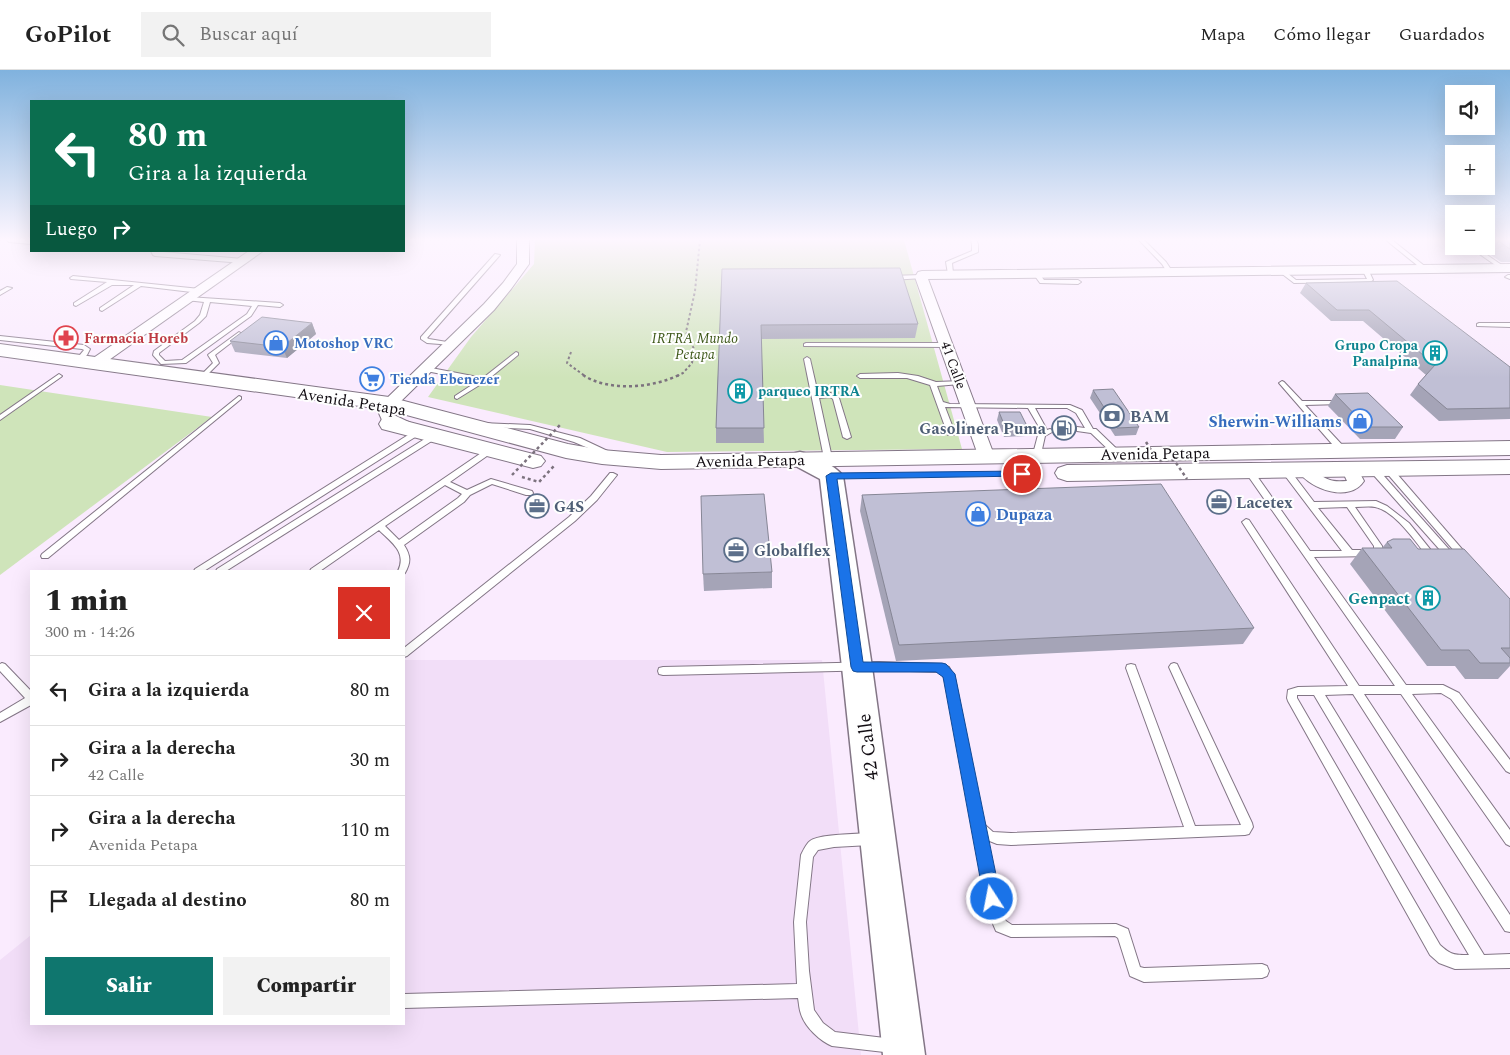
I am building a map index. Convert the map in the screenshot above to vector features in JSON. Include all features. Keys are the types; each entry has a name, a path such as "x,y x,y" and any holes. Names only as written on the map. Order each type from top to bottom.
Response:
{"main road":[{"name":"Avenida Petapa","path":"0,350 389,404 566,451 658,478 986,455 1118,453 1346,460 1510,448"},
{"path":"59,376 85,362"},
{"name":"Avenida Petapa","path":"0,368 240,398 374,419 490,452 576,470 661,462 800,459 830,467 1296,471 1346,460 1381,469 1510,467"}],"street":[{"path":"85,362 188,299 204,295 214,286"},
{"path":"422,433 387,417 386,411 389,404 488,307 506,286"},
{"name":"41 Calle","path":"925,286 986,455"},
{"name":"42 Calle","path":"830,467 857,667 904,1051"}],"lane":[{"path":"76,304 105,286"},
{"path":"102,309 137,286"},
{"path":"151,286 253,303 280,305"},
{"path":"451,344 427,341 423,338 470,286"},
{"path":"0,293 9,288"},
{"path":"204,295 203,316 156,352 156,355 163,364 184,362 249,315 254,310 255,306 253,303"},
{"path":"1479,326 1510,325"},
{"path":"201,378 216,363 211,355 238,334"},
{"path":"0,338 84,347 87,349 85,362"},
{"path":"806,345 946,344"},
{"path":"457,397 484,380 516,354"},
{"path":"807,360 830,467"},
{"path":"426,369 484,380"},
{"path":"860,376 911,375 934,384 960,382"},
{"path":"0,418 59,376"},
{"path":"1282,383 1346,460"},
{"path":"934,384 933,388 951,433"},
{"path":"814,396 832,395 836,398 847,437"},
{"path":"45,556 240,398"},
{"path":"1299,403 1353,401"},
{"path":"940,403 949,406 1068,406 1079,412 1090,430 1118,453"},
{"path":"1030,406 1048,432 1039,442 1037,454"},
{"path":"1080,429 1090,430"},
{"path":"200,570 422,433"},
{"path":"221,570 422,433"},
{"path":"316,570 490,452"},
{"path":"405,652 572,519 594,498 618,467"},
{"path":"1381,469 1471,564"},
{"path":"1381,469 1458,565"},
{"path":"1249,471 1402,690 1510,840"},
{"path":"1296,471 1313,505 1349,553"},
{"path":"399,544 455,505 467,493 491,481 529,493"},
{"path":"446,483 467,493"},
{"path":"1313,505 1376,504 1392,511 1430,554"},
{"path":"1307,554 1374,553 1379,551 1378,546 1350,505"},
{"path":"1246,522 1510,926"},
{"path":"381,527 399,544 406,554 406,565 403,570"},
{"path":"2,667 30,699"},
{"path":"663,671 857,667 942,668 949,674 996,917 1001,926 1011,931 1116,930 1123,934 1135,971 1144,975 1262,970"},
{"path":"979,827 986,835 997,839 1239,832 1245,830 1247,828 1174,667"},
{"path":"1131,668 1192,833"},
{"path":"1510,768 1450,692 1443,689 1298,690 1292,692 1292,698 1435,950 1444,958 1455,962 1510,962"},
{"path":"1317,690 1480,961"},
{"path":"0,718 30,701"},
{"path":"878,838 834,840 814,845 807,855 800,922 802,971 808,1012 818,1028 832,1039 904,1051"},
{"path":"405,1001 805,991"}],"path":[{"path":"571,352 567,363 602,384 636,385 658,383 682,374 691,366 695,354 692,341 686,332 695,286"},
{"path":"539,482 512,475 560,425"},
{"path":"1146,442 1158,460 1174,460 1188,479"}],"shaded area":[{"path":"405,660 822,660 861,1055 0,1055 0,960 30,936 30,1025 405,1025"}],"green space":[{"name":"IRTRA Mundo Petapa","path":"515,286 917,286 962,449 667,452 428,397 471,337"},
{"path":"0,385 212,417 0,575"}],"building":[{"name":"parqueo IRTRA","path":"721,286 906,286 918,324 761,325 764,428 716,428"},
{"name":"Grupo Cropa Panalpina","path":"1309,286 1404,286 1510,367 1510,408 1447,409 1418,384 1435,365 1369,310 1337,310"},
{"path":"262,317 312,323 282,347 230,341"},
{"path":"1113,389 1139,427 1117,428 1093,390"},
{"path":"1368,393 1403,427 1367,427 1335,394"},
{"path":"999,412 1020,412 1028,428 1006,429"},
{"path":"1161,484 1254,628 899,645 862,495"},
{"name":"Globalflex","path":"764,494 772,572 703,574 701,496"},
{"name":"Genpact","path":"1393,539 1410,539 1418,549 1464,549 1510,599 1510,648 1501,648 1510,658 1510,663 1480,663 1469,650 1441,650 1362,548 1392,548 1387,542"}],"place":[{"name":"Farmacia Horeb","path":"66,338"},
{"name":"Motoshop VRC","path":"276,343"},
{"name":"Grupo Cropa Panalpina","path":"1435,353"},
{"name":"Tienda Ebenezer","path":"372,379"},
{"name":"parqueo IRTRA","path":"740,391"},
{"name":"BAM","path":"1112,416"},
{"name":"Sherwin-Williams","path":"1360,421"},
{"name":"Gasolinera Puma","path":"1064,428"},
{"name":"Lacetex","path":"1219,502"},
{"name":"G4S","path":"537,506"},
{"name":"Dupaza","path":"978,514"},
{"name":"Globalflex","path":"736,550"},
{"name":"Genpact","path":"1428,598"}],"route":[{"path":"992,899 949,674 946,670 936,667 857,667 831,476 1022,474"}]}
